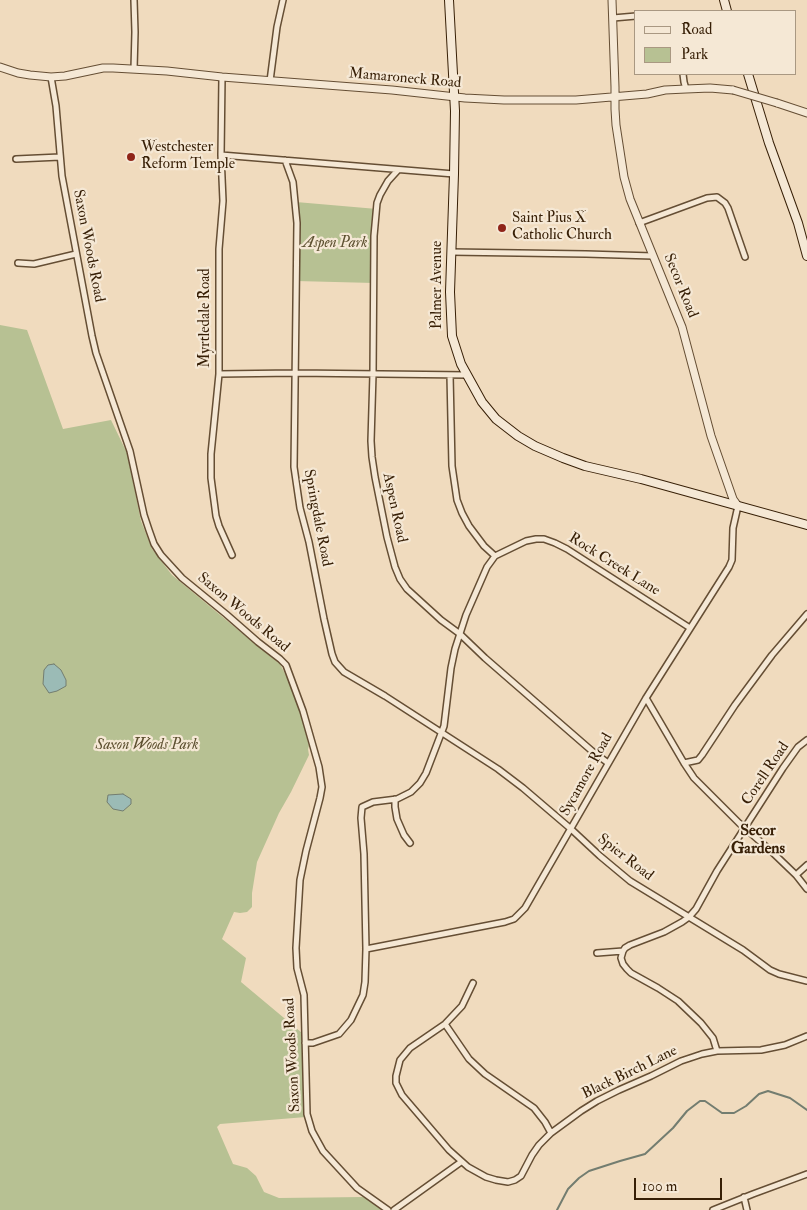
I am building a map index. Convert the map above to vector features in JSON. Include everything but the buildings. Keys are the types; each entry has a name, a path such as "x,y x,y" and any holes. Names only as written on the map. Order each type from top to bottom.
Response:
{"main road":[{"name":"Palmer Avenue","path":"449,0 454,96 454,174 450,292 452,336 466,375 482,402 496,419 518,436 543,450 585,466 641,479 738,506"},
{"path":"748,75 807,256"},
{"path":"738,506 807,525"}],"street":[{"path":"134,0 134,69"},
{"path":"270,81 277,27 283,0"},
{"name":"Secor Road","path":"612,0 616,125 624,177 639,223 682,327 712,436 733,499 738,506"},
{"path":"613,18 634,16"},
{"name":"Mamaroneck Road","path":"0,66 30,76 65,76 103,68 134,69 504,100 576,100 710,88 733,90 807,113"},
{"path":"683,75 686,89"},
{"name":"Saxon Woods Road","path":"51,77 56,106 62,176 96,353 130,451 144,515 154,544 167,563 182,578 258,642 280,658 286,665 304,711 319,767 322,787 300,880 296,948 297,968 304,995 307,1114 312,1131 323,1151 357,1188 388,1210"},
{"name":"Myrtledale Road","path":"222,77 221,155 223,201 219,249 219,374 211,454 211,478 218,526 232,555"},
{"path":"221,155 454,174"},
{"path":"16,159 60,157"},
{"name":"Springdale Road","path":"285,160 293,182 297,222 294,467 299,500 332,654 335,662 344,672 442,732"},
{"name":"Aspen Road","path":"398,170 388,181 377,203 374,236 371,441 374,478 386,537 395,567 407,589 608,763"},
{"path":"639,223 707,198 718,197 726,203 745,257"},
{"path":"451,252 653,256"},
{"path":"18,263 34,264 76,254"},
{"path":"219,374 466,375"},
{"path":"305,1043 313,1043 339,1034 351,1020 363,995 366,949 362,807 373,802 395,800 411,792 420,783 433,757 442,732 447,709 454,649 466,615 487,567 495,556 484,546 469,526 457,500 452,466 450,375"},
{"name":"Sycamore Road","path":"366,949 492,925 514,919 525,908 646,698 729,568 732,560 733,528 738,506"},
{"name":"Rock Creek Lane","path":"495,556 536,538 555,542 690,628"},
{"path":"684,762 698,760 734,705 772,654 807,614"},
{"path":"646,698 694,778 704,790 770,850 796,875 807,889"},
{"name":"Spier Road","path":"442,732 498,768 630,881 743,950 770,970 807,981"},
{"name":"Corell Road","path":"597,952 622,951 630,945 664,932 689,917 696,909 717,871 788,761 798,747 807,740"},
{"path":"395,800 397,819 410,843"},
{"path":"796,875 807,865"},
{"path":"622,951 621,958 627,969 678,1001 713,1038 717,1051"},
{"path":"394,1210 461,1162 402,1095 396,1082 396,1076 400,1060 410,1048 445,1024 462,1006 474,983"},
{"path":"445,1024 474,1064 485,1074 534,1108 545,1122 550,1133"},
{"name":"Black Birch Lane","path":"461,1162 468,1168 496,1180 508,1182 516,1180 521,1176 539,1145 550,1133 581,1111 612,1094 681,1061 702,1054 717,1051 761,1050 785,1045 807,1036"},
{"path":"713,1210 807,1174"},
{"path":"744,1197 747,1210"}],"green space":[{"name":"Aspen Park","path":"296,202 377,209 374,283 296,281"},
{"name":"Saxon Woods Park","path":"0,325 27,330 63,429 111,420 127,453 141,521 152,549 172,575 280,664 296,695 309,746 309,755 279,813 257,862 252,893 252,907 247,912 234,912 222,939 246,958 241,982 302,1033 306,1117 220,1124 217,1127 233,1164 247,1168 256,1176 264,1192 279,1198 363,1197 389,1210 0,1210"}],"water":[{"path":"54,664 61,670 66,680 66,686 49,693 43,684 44,670 48,665"},
{"path":"123,794 131,799 131,804 123,811 113,809 107,802 108,795"}],"waterway":[{"path":"557,1210 568,1189 579,1178 589,1171 645,1154 673,1128 687,1111 700,1101 705,1101 722,1113 734,1113 746,1106 759,1094 768,1091 790,1098 807,1110"}],"place":[{"name":"Westchester Reform Temple","path":"131,157"},
{"name":"Saint Pius X Catholic Church","path":"502,228"}],"district":[{"name":"Secor Gardens","path":"758,841"}]}
